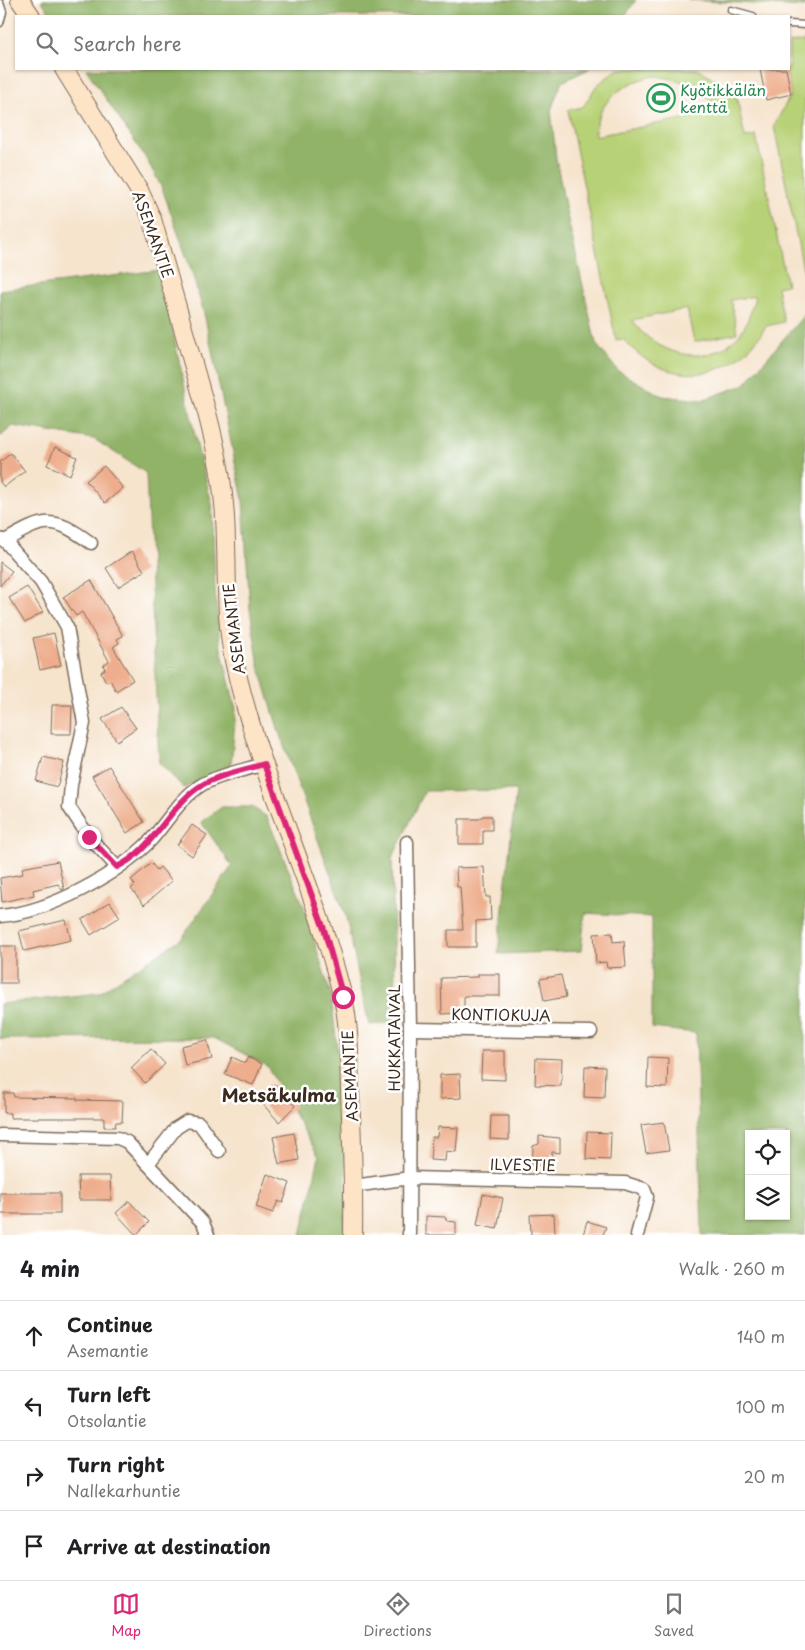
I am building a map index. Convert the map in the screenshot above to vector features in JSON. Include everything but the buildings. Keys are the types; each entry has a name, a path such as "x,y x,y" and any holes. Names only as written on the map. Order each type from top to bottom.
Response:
{"main road":[{"path":"20,0 30,15"},
{"name":"ASEMANTIE","path":"65,70 139,190 168,268 215,443 225,515 229,623 234,662 248,719 324,929 343,997 349,1041 354,1186 352,1235"}],"street":[{"path":"91,543 70,528 47,521 26,528 3,540 41,582 67,627 84,723 70,784 69,807 89,837 117,867"},
{"path":"0,916 66,897 90,886 117,867 129,862 152,839 179,806 202,785 264,764"},
{"name":"HUKKATAIVAL","path":"407,842 410,1029 409,1235"},
{"name":"KONTIOKUJA","path":"410,1029 591,1032"},
{"path":"148,1164 176,1128 187,1121 199,1123 219,1150"},
{"path":"0,1135 118,1138 127,1142 203,1223 208,1235"},
{"name":"ILVESTIE","path":"354,1186 410,1178 625,1183 644,1189 647,1197 637,1235"}],"lane":[{"path":"0,3 3,12 0,23"},
{"path":"731,10 749,15"},
{"path":"790,24 805,25"}],"green space":[{"path":"41,0 636,0 626,15 51,15"},
{"path":"689,0 805,0 805,7"},
{"path":"804,41 805,51 805,278 774,126 791,94 786,70 790,70 790,43"},
{"path":"87,70 587,70 562,82 551,110 556,158 565,206 596,344 618,371 662,396 702,400 744,385 805,314 805,1235 702,1235 696,1033 652,1028 652,917 585,913 581,951 498,954 516,790 425,791 392,859 396,1022 369,1025 346,917 280,735 259,666 250,609 243,500 204,313 162,188 147,160"},
{"path":"617,70 701,70 715,79 726,91 735,89 745,138 756,136 787,285 777,287 784,322 766,326 752,345 736,360 718,369 699,373 679,373 659,367 640,355 623,339 616,340 568,110 583,107 597,85","holes":["653,76 682,82 698,90 706,96 718,112 595,136 600,113 621,89 642,79","755,296 744,328 729,344 715,352 700,355 669,350 655,343 632,320 687,309 694,342 737,333 731,300"]},
{"path":"160,270 198,450 212,504 215,590 220,644 236,709 231,766 184,788 159,763 146,473 94,439 13,426 0,437 0,290"},
{"path":"222,807 252,807 267,817 302,902 331,995 341,1082 346,1168 345,1235 301,1235 319,1157 267,1066 214,1038 0,1039 0,1004 99,993 182,938 232,866 201,822"}],"place":[{"name":"Kyötikkälän kenttä","path":"661,98"}],"district":[{"name":"Metsäkulma","path":"279,1094"}],"route":[{"path":"89,837 117,867 129,862 152,839 179,806 202,785 264,764 324,929 343,997"}]}
